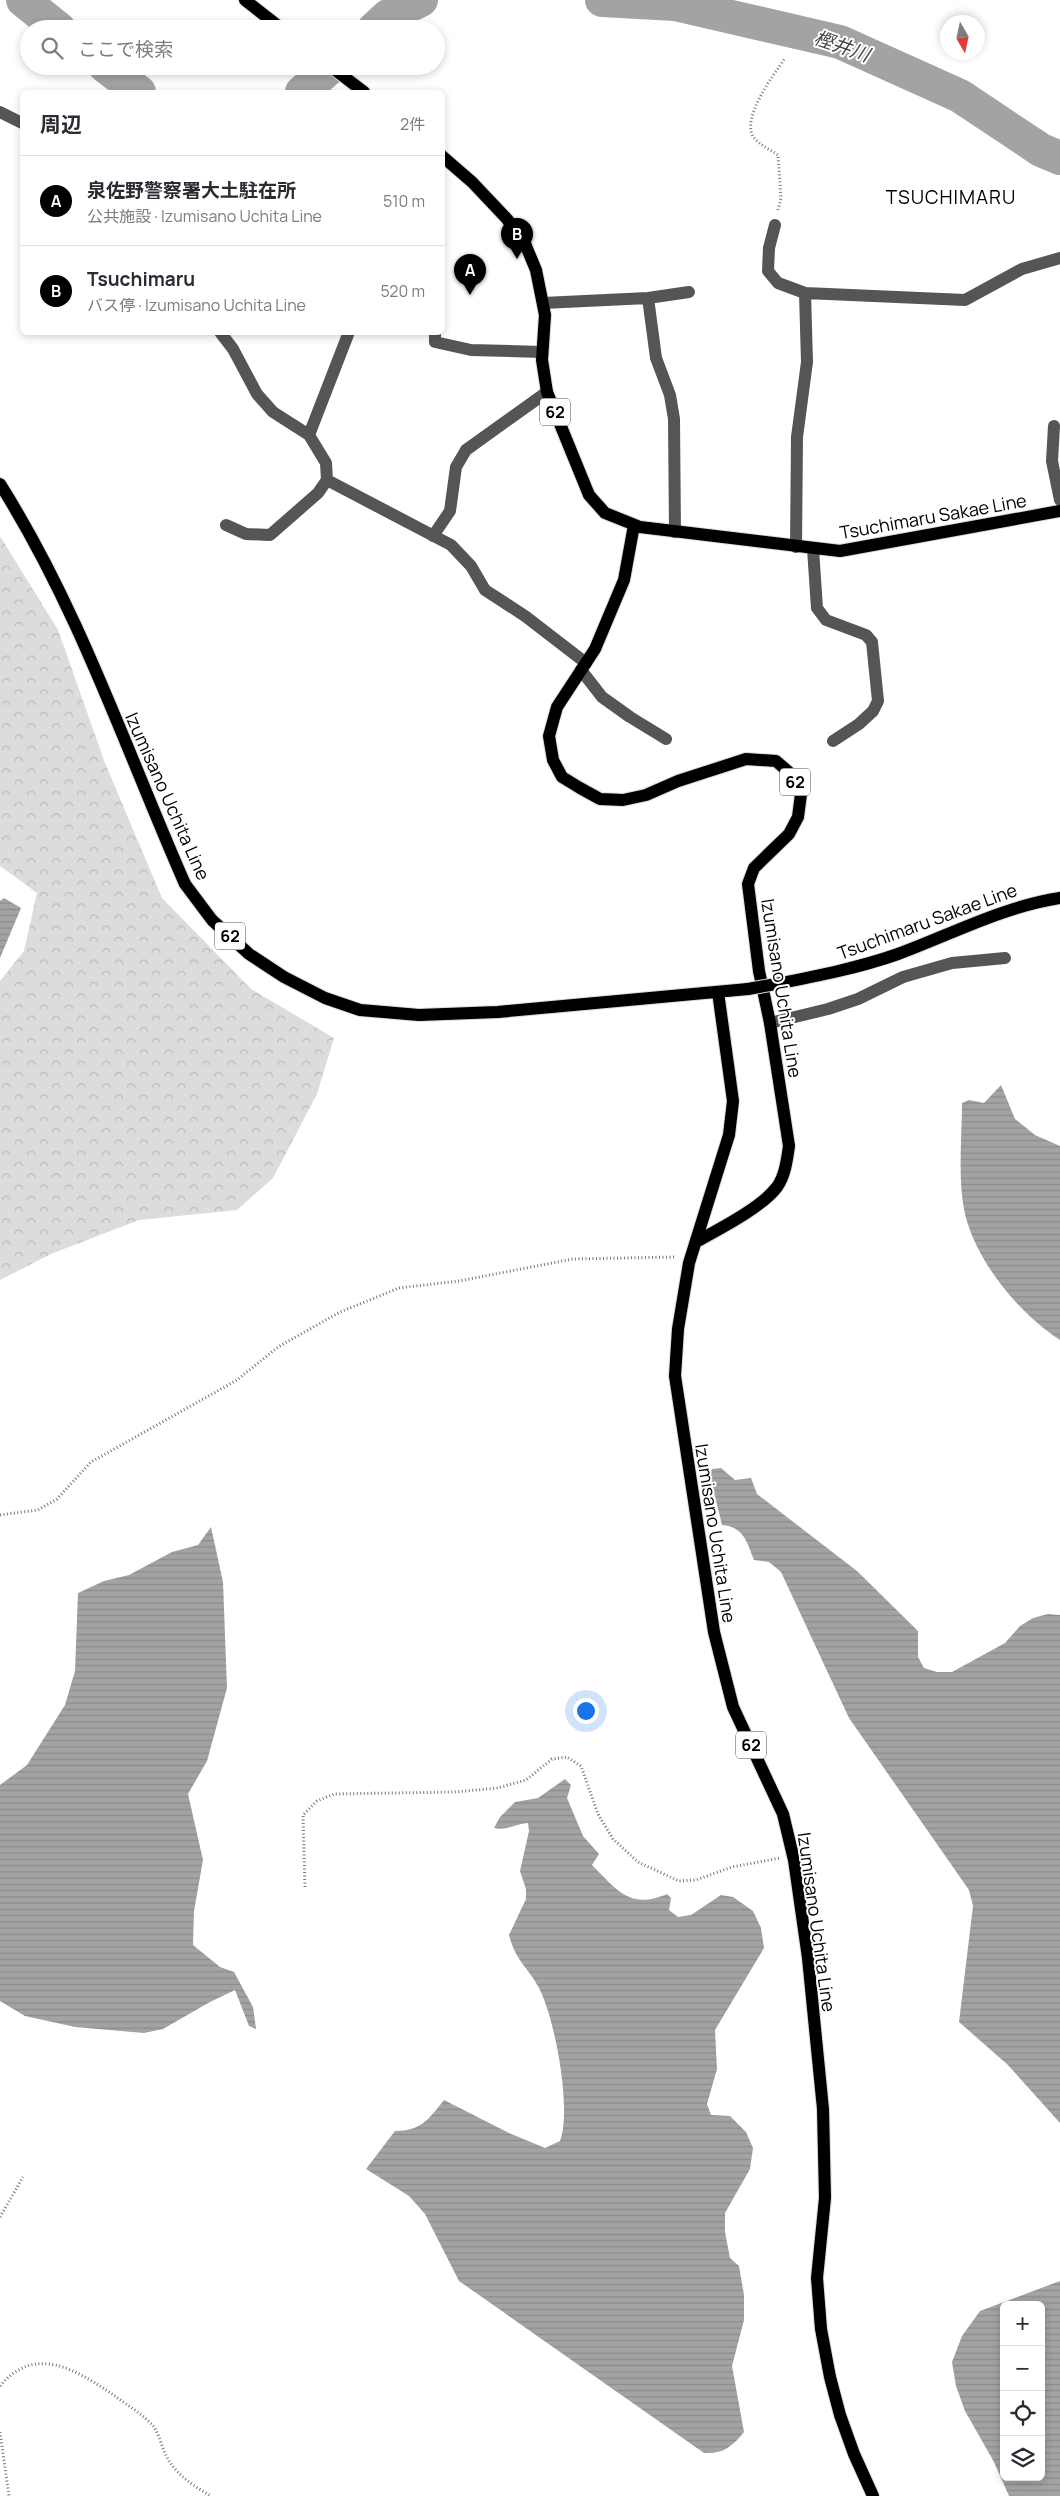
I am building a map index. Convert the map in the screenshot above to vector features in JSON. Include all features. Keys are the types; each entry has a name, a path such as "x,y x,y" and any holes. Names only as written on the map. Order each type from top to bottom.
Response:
{"main road":[{"path":"245,0 271,20"},
{"path":"342,75 361,90"},
{"name":"62","path":"445,159 472,182 502,213 526,246 536,270 545,315 542,352 547,392 590,495 605,513 634,525"},
{"name":"Izumisano Uchita Line","path":"0,484 20,517 76,623 185,884 212,920 249,954 284,977 325,998 360,1010 419,1015 498,1012 718,992 733,1101 729,1135 691,1256 678,1329 675,1376 711,1613 733,1707 783,1814 793,1856 808,1958 823,2109 825,2198 817,2278 821,2329 840,2415 854,2454 873,2496"},
{"name":"Tsuchimaru Sakae Line","path":"634,525 675,532 840,551 1060,511"},
{"name":"Izumisano Uchita Line","path":"634,525 624,580 595,649 557,707 549,736 554,760 562,777 600,799 623,800 646,795 678,781 746,759 776,761 791,774 801,794 798,817 789,834 754,868 748,884 759,971 770,1023 789,1146 786,1166 777,1187 753,1208 696,1242"},
{"name":"Tsuchimaru Sakae Line","path":"718,992 748,989 829,974 898,954 978,920 1032,902 1060,898"}],"street":[{"path":"0,112 20,122"},
{"path":"775,226 769,248 768,271 778,283 805,293 938,297 965,300 1022,269 1060,258"},
{"path":"543,303 648,298 689,292"},
{"path":"796,547 797,437 807,362 805,293"},
{"path":"648,298 656,358 670,395 674,419 675,532"},
{"path":"222,335 233,349 257,394 273,412 308,435 326,463 327,480 318,493 270,535 246,534 226,525"},
{"path":"308,435 349,335"},
{"path":"435,335 435,342 471,350 542,352"},
{"path":"433,536 450,510 456,467 466,450 547,392"},
{"path":"1054,426 1052,461 1060,500"},
{"path":"327,480 451,545 471,566 485,590 525,616 584,667 602,697 666,739"},
{"path":"813,549 817,608 826,620 866,635 872,642 878,701 873,711 859,724 833,742"},
{"path":"770,1023 828,1009 858,999 903,977 952,963 1005,958"}],"path":[{"path":"775,226 781,198 778,155 754,139 749,124 752,113 785,58"},
{"path":"0,1515 38,1510 57,1499 91,1462 237,1380 278,1347 340,1312 398,1288 459,1281 573,1259 691,1256"},
{"path":"306,1887 303,1816 317,1801 334,1794 454,1792 498,1788 526,1780 552,1759 567,1757 581,1766 598,1814 613,1839 638,1862 679,1881 696,1880 732,1867 793,1856"},
{"path":"0,2217 23,2177"},
{"path":"0,2386 8,2376 28,2366 50,2363 82,2374 127,2405 154,2428 176,2472 211,2496"},
{"path":"0,2432 8,2496"}],"green space":[{"path":"0,536 58,630 105,763 162,898 251,989 334,1038 317,1094 273,1178 237,1210 139,1220 51,1254 0,1280 0,981 24,951 37,893 0,866"}],"shaded area":[{"path":"4,898 21,908 0,958 0,901"},
{"path":"1001,1085 1015,1119 1035,1135 1060,1146 1060,1340 1030,1317 1003,1287 981,1253 972,1236 966,1218 961,1176 962,1103 969,1100 984,1103"},
{"path":"721,1468 735,1480 751,1478 757,1494 857,1571 918,1631 918,1657 924,1668 937,1672 952,1672 1005,1643 1020,1626 1033,1618 1048,1614 1060,1615 1060,2123 1008,2065 959,2022 973,1906 969,1890 849,1718 781,1572 769,1562 754,1560 744,1536 729,1526 722,1525 710,1476 712,1469"},
{"path":"211,1527 223,1582 227,1688 207,1761 188,1794 203,1860 194,1911 193,1945 220,1967 234,1972 253,2007 256,2029 249,2026 235,1990 163,2029 144,2033 75,2027 25,2016 0,2001 0,1785 27,1765 65,1705 75,1671 78,1593 104,1581 129,1575 172,1552 198,1545"},
{"path":"565,1779 571,1785 567,1798 583,1836 599,1854 592,1865 617,1889 625,1895 643,1900 667,1894 671,1898 669,1910 678,1917 691,1915 721,1895 733,1897 753,1911 761,1928 764,1948 715,2030 717,2069 707,2104 711,2115 730,2116 746,2132 753,2148 750,2169 725,2213 725,2232 730,2258 739,2266 744,2295 744,2320 732,2366 744,2432 731,2446 722,2451 704,2453 459,2281 425,2214 409,2196 366,2169 395,2131 412,2129 424,2123 444,2100 509,2133 545,2148 560,2141 563,2127 563,2087 551,2020 539,1988 515,1952 509,1935 526,1899 526,1889 520,1871 529,1831 528,1823 503,1829 494,1828 500,1817 515,1802 538,1798"},
{"path":"1060,2281 1060,2496 1009,2496 1002,2481 1045,2481 1045,2301 1007,2301"},
{"path":"1000,2304 1000,2476 965,2411 956,2386 952,2362 962,2336 980,2311"}],"waterway":[{"name":"樫井川","path":"23,0 48,20"},
{"name":"樫井川","path":"384,20 421,0"},
{"name":"樫井川","path":"602,0 675,4 840,42 960,96 1041,150 1060,158"},
{"name":"樫井川","path":"117,75 136,90"},
{"name":"樫井川","path":"304,90 322,75"}],"place":[{"name":"Tsuchimaru","path":"517,259"},
{"name":"泉佐野警察署大土駐在所","path":"470,295"}],"district":[{"name":"TSUCHIMARU","path":"951,197"}]}
